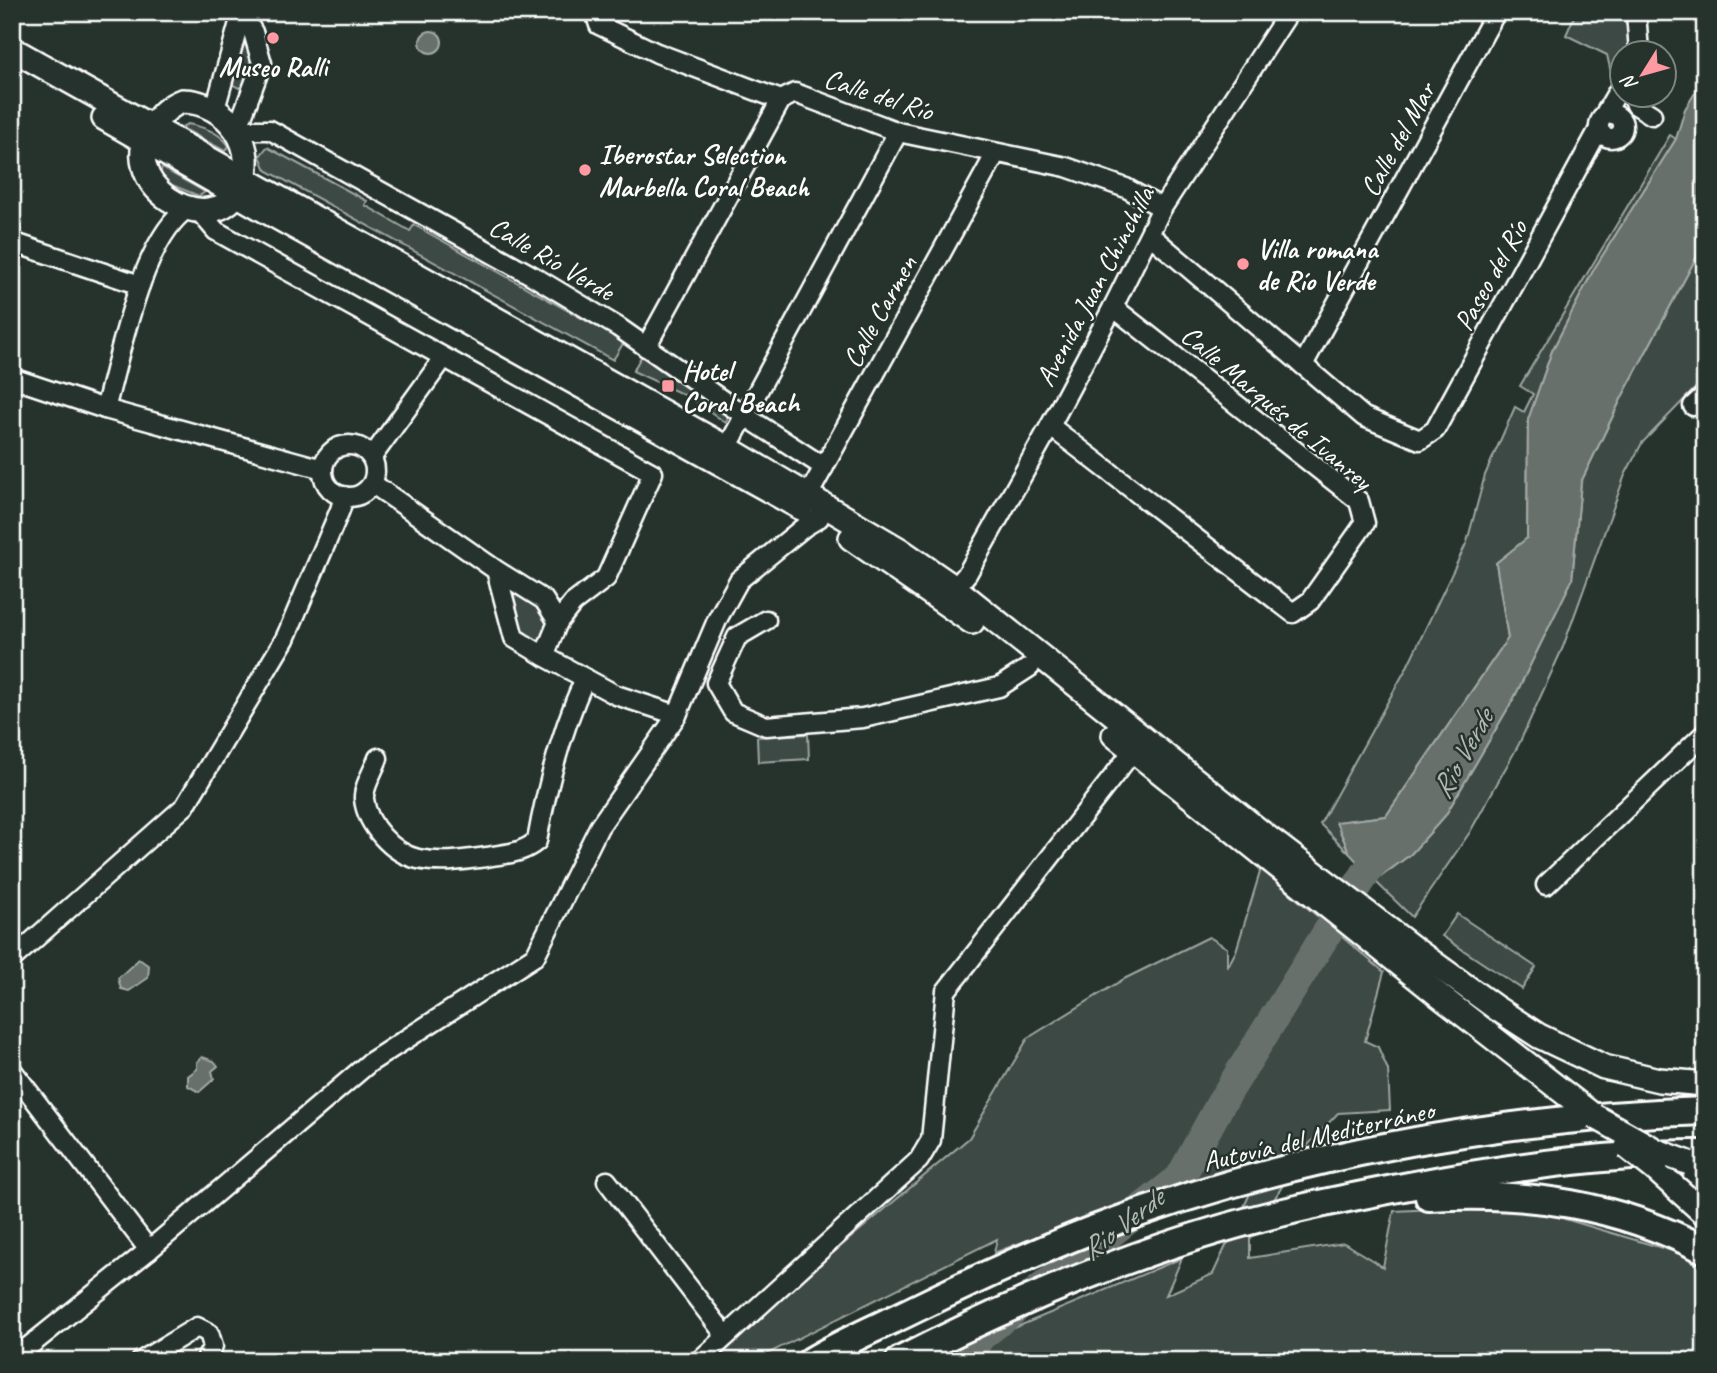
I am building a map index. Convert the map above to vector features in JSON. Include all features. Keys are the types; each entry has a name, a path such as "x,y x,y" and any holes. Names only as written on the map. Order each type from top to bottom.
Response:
{"highway":[{"name":"Autovía del Mediterráneo","path":"811,1361 990,1272 1090,1231 1209,1191 1382,1148 1543,1122 1705,1111"},
{"path":"900,1361 948,1336 1053,1290 1157,1250 1279,1213 1369,1193 1560,1162 1643,1153 1701,1159"},
{"path":"1369,1193 1408,1199 1474,1194 1555,1200 1633,1219 1705,1250"}],"main road":[{"path":"12,49 147,134 819,517 956,609 1132,751 1262,843"},
{"path":"12,67 147,134"},
{"path":"182,101 196,101 215,108 237,130 247,158 247,167 240,187 220,206 193,210 173,202 156,188 146,173 142,161 147,134 168,107 182,101"},
{"path":"240,187 727,447 900,550 954,588 1262,843 1406,956 1705,1214"},
{"path":"1406,956 1496,1007 1539,1036 1604,1068 1659,1080 1705,1084"},
{"path":"1594,1116 1657,1151 1701,1159"}],"street":[{"name":"Calle del Río","path":"595,12 599,25 657,53 781,100 796,93 898,132 1066,167 1126,188 1162,208"},
{"name":"Avenida Juan Chinchilla","path":"954,588 967,574 1050,426 1162,208 1289,12"},
{"name":"Calle del Mar","path":"1303,365 1496,12"},
{"path":"1636,12 1638,38"},
{"path":"215,108 242,13"},
{"path":"237,130 262,63 253,32 242,13"},
{"path":"646,347 781,100"},
{"name":"Paseo del Río","path":"1303,365 1364,417 1420,440 1435,430 1609,108"},
{"path":"1641,108 1652,115"},
{"name":"Calle Río Verde","path":"237,130 270,130 533,276 618,327 745,416 824,467"},
{"path":"727,447 898,132"},
{"name":"Calle Carmen","path":"809,494 996,153"},
{"path":"156,188 163,205 159,229 161,237"},
{"path":"105,409 140,285 161,237 176,217 193,210 216,231 653,473 606,578 573,603 558,622 544,656"},
{"path":"1150,235 1303,365"},
{"path":"12,242 140,285"},
{"name":"Calle Marqués de Ivanrey","path":"1050,426 1293,613 1310,601 1365,523 1359,501 1113,307"},
{"path":"372,457 443,359"},
{"path":"12,378 105,409 323,469"},
{"path":"343,445 359,446 372,457 376,472 373,484 364,493 344,496 327,485 323,469 329,454 343,445"},
{"path":"373,484 496,570 544,600 558,622"},
{"path":"12,959 185,806 285,639 344,496"},
{"path":"12,1360 33,1355 149,1250 369,1063 536,956 599,827 677,715 718,618 738,580 819,517"},
{"path":"496,570 514,638 616,695 677,715"},
{"path":"766,620 737,637 716,683 733,712 766,726 863,718 999,687 1030,667"},
{"path":"378,758 364,796 370,821 384,840 415,858 438,861 525,851 537,841 545,793 568,716 585,678"},
{"path":"1546,886 1705,733"},
{"path":"699,1361 919,1160 931,1140 946,991 1132,751"},
{"path":"12,1070 149,1250"},
{"path":"607,1181 726,1336"},
{"path":"141,1361 197,1327 209,1333 213,1346 205,1361"}],"shaded area":[{"path":"1576,12 1621,12 1631,37 1608,38 1608,59 1607,55 1566,35"},
{"path":"245,43 252,59 243,85 239,88 232,84 231,77 239,46"},
{"path":"188,124 216,134 229,146 225,151 184,129 183,126"},
{"path":"1670,135 1676,139 1594,269 1552,351 1528,420 1527,539 1496,563 1508,638 1386,816 1336,822 1350,854 1320,824 1407,667 1467,542 1485,475 1515,407 1524,412 1533,394 1520,386"},
{"path":"267,147 367,201 365,205 410,231 414,225 624,342 613,360 266,170 260,156"},
{"path":"162,168 205,192 199,196 172,185 160,174"},
{"path":"1705,241 1705,378 1642,443 1625,475 1563,647 1519,744 1470,832 1412,917 1375,881 1411,854 1445,816 1514,698 1572,580 1581,482 1622,397"},
{"path":"642,355 730,411 726,423 691,398 633,371"},
{"path":"507,586 542,609 548,623 542,638 534,641 520,627"},
{"path":"808,734 809,759 758,762 757,737"},
{"path":"1261,869 1384,972 1365,1041 1378,1047 1388,1070 1390,1110 1338,1113 1306,1147 1250,1239 1250,1258 1344,1243 1383,1267 1394,1211 1518,1205 1679,1253 1705,1270 1705,1361 935,1361 1182,1258 1166,1295 1213,1274 1265,1161 1155,1191 994,1253 997,1239 753,1361 714,1361 782,1296 969,1138 1028,1038 1124,979 1209,937 1227,948 1227,968 1236,951"},
{"path":"1457,914 1536,967 1522,989 1442,936"}],"water":[{"path":"427,31 435,31 442,38 442,46 435,53 427,53 420,46 420,38"},
{"path":"1705,77 1705,241 1622,397 1581,482 1572,580 1514,698 1445,816 1411,854 1375,881 1350,854 1336,822 1386,816 1508,638 1496,563 1527,538 1528,420 1552,351 1594,269 1676,139 1685,109"},
{"path":"139,959 149,966 148,978 129,991 121,989 118,978"},
{"path":"202,1057 214,1061 218,1066 212,1071 214,1079 199,1092 188,1086 188,1076 197,1069 197,1062"}],"waterway":[{"name":"Rio Verde","path":"963,1361 981,1336 1180,1178 1221,1103 1389,838"}],"place":[{"name":"Museo Ralli","path":"273,38"},
{"name":"Iberostar Selection Marbella Coral Beach","path":"585,170"},
{"name":"Villa romana de Río Verde","path":"1243,264"},
{"name":"Hotel Coral Beach","path":"668,386"}]}
